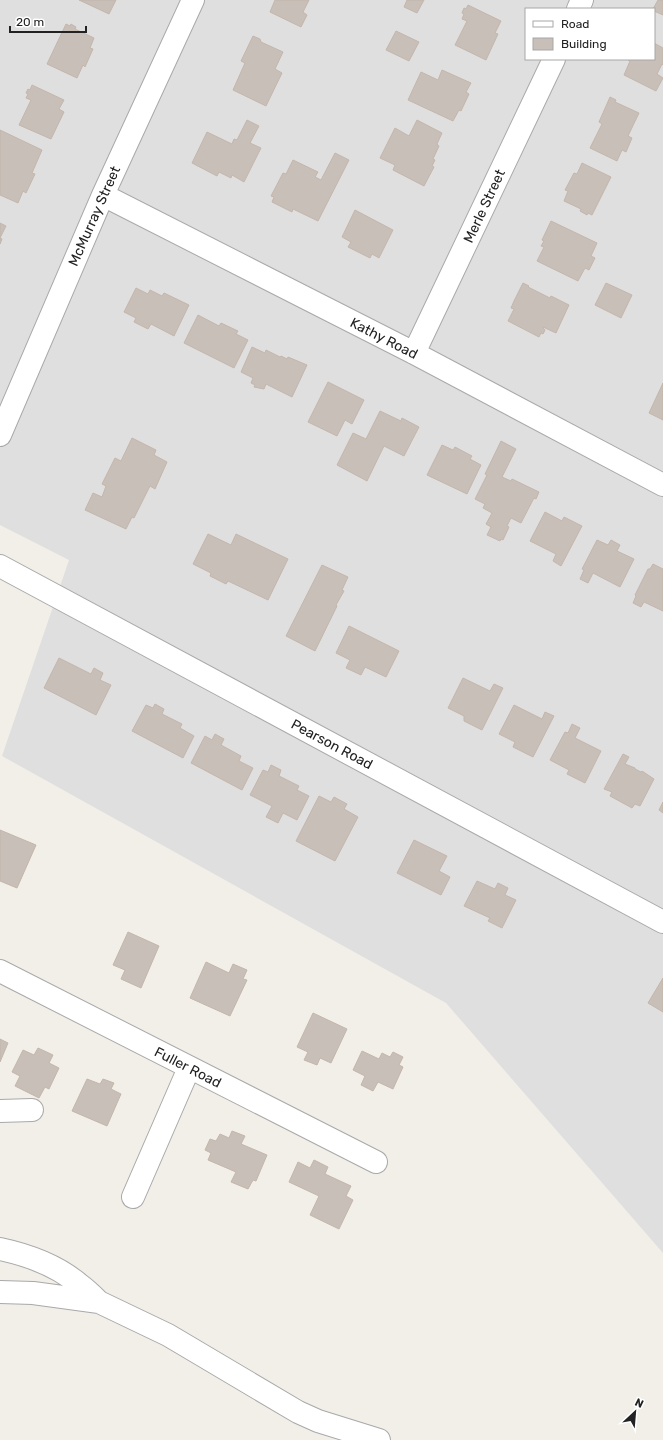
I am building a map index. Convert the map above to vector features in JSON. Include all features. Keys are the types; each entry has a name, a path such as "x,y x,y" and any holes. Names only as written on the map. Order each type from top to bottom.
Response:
{"street":[{"name":"McMurray Street","path":"0,435 103,195 194,0"},
{"name":"Merle Street","path":"414,353 554,60"},
{"name":"Kathy Road","path":"103,195 414,353 663,485"},
{"name":"Pearson Road","path":"0,566 663,922"},
{"name":"Fuller Road","path":"0,971 376,1162"},
{"path":"134,1196 190,1068"},
{"path":"0,1111 32,1110"},
{"path":"0,1249 33,1258 63,1273 79,1284 99,1302"},
{"path":"0,1292 33,1293 99,1302 148,1324 168,1335 298,1412 318,1421 379,1440"}],"shaded area":[{"path":"0,0 663,0 663,1253 446,1003 2,756 69,560 0,525"}],"building":[{"path":"79,0 116,0 109,14"},
{"path":"275,0 309,0 303,12 307,15 301,27 270,12"},
{"path":"407,0 424,0 417,13 404,7"},
{"path":"658,0 663,0 663,15 655,11 655,8 654,8"},
{"path":"468,5 501,21 495,33 498,34 486,60 455,45 467,21 462,19 464,14 462,13 464,8 466,9"},
{"path":"66,24 70,26 71,24 76,27 75,29 94,38 90,48 93,49 85,67 83,65 77,78 47,64"},
{"path":"396,31 419,42 409,61 386,50"},
{"path":"253,36 260,39 261,42 283,52 275,69 282,73 266,106 233,90 245,63 241,61"},
{"path":"655,44 663,48 663,65 662,64 657,74 663,78 656,91 624,75 630,61 628,60 655,60"},
{"path":"442,70 471,83 466,92 469,94 461,111 459,110 453,121 408,100 421,72 438,80"},
{"path":"32,85 64,100 59,109 64,112 51,139 19,125 31,100 26,98 28,94 26,93 28,89 30,90"},
{"path":"610,97 616,100 615,102 639,113 628,136 632,138 626,152 622,150 617,161 590,148 602,124 599,122"},
{"path":"247,120 259,126 250,143 261,148 244,182 232,175 231,178 219,172 217,176 192,163 207,132 232,144 234,139 237,140"},
{"path":"417,120 442,133 437,144 439,146 433,159 435,160 432,166 434,167 424,186 393,170 395,165 380,158 395,128 409,136"},
{"path":"0,130 42,150 32,173 35,174 26,193 23,191 18,203 0,195"},
{"path":"335,153 349,160 318,221 293,209 292,212 272,202 274,197 271,196 283,173 286,174 293,160 318,172 315,177 321,180"},
{"path":"582,163 611,177 592,215 588,213 587,215 580,211 581,209 564,201 568,191 565,190 574,173 577,174"},
{"path":"355,210 393,230 379,258 372,254 370,258 348,247 351,242 342,237"},
{"path":"551,221 597,243 591,256 595,258 589,270 585,268 578,281 537,261 544,247 541,246 544,241 542,240"},
{"path":"0,223 6,226 0,238"},
{"path":"523,283 550,298 551,296 569,305 556,333 543,327 545,330 539,337 508,321 514,309 511,308"},
{"path":"606,283 632,295 621,318 595,305"},
{"path":"136,288 148,294 150,290 162,296 164,293 189,305 174,336 151,324 148,329 134,322 136,318 124,312"},
{"path":"198,315 219,326 221,323 238,331 236,334 248,340 234,368 184,343"},
{"path":"252,347 265,353 266,350 280,357 281,356 287,359 288,357 307,365 292,397 266,384 264,389 254,387 255,385 251,383 253,378 241,372"},
{"path":"328,382 364,400 352,424 345,420 337,436 308,422"},
{"path":"663,383 663,420 649,413"},
{"path":"380,411 401,421 402,418 419,427 404,456 384,446 367,481 337,465 353,433 366,439"},
{"path":"132,438 156,450 154,455 167,462 155,489 150,486 134,518 132,517 126,529 85,510 93,493 102,497 106,486 102,484 115,458 121,461"},
{"path":"501,441 516,449 502,477 511,481 512,479 539,492 536,499 534,498 521,523 511,518 503,540 501,539 500,541 487,535 491,527 486,524 492,513 483,508 485,504 475,499"},
{"path":"442,445 453,450 455,447 472,456 470,459 481,465 467,494 427,475"},
{"path":"545,512 562,521 564,517 582,526 561,566 553,561 556,554 530,541"},
{"path":"208,534 231,545 236,534 288,559 268,600 228,581 226,584 210,576 211,573 193,564"},
{"path":"597,540 608,545 611,540 620,545 617,551 634,559 620,587 593,573 588,583 580,579 584,570 582,569"},
{"path":"653,564 663,569 663,611 644,602 641,607 633,603 636,596 635,595 648,569 650,569"},
{"path":"322,565 348,577 342,590 344,591 315,651 286,636"},
{"path":"349,626 399,651 386,677 365,667 361,675 346,668 350,660 336,653"},
{"path":"59,658 91,674 94,668 103,673 100,680 111,685 96,715 44,688"},
{"path":"463,678 490,691 494,684 503,688 482,730 464,721 464,716 448,708"},
{"path":"155,704 164,709 162,714 182,724 180,728 194,736 183,758 132,731 146,705 153,708"},
{"path":"514,705 542,719 545,712 554,716 533,757 513,747 515,742 499,734"},
{"path":"572,724 580,728 575,738 601,751 585,783 567,774 569,770 550,760 565,732 568,733"},
{"path":"215,734 224,739 221,745 241,756 239,761 253,768 242,790 191,763 205,736 212,740"},
{"path":"623,754 629,757 625,764 641,772 642,771 654,779 640,806 635,804 632,808 610,796 612,792 604,789"},
{"path":"271,765 281,770 279,776 299,786 297,790 309,796 297,820 283,813 278,823 266,817 272,806 250,795 263,770 268,772"},
{"path":"319,796 331,802 334,797 347,804 344,809 358,817 335,861 296,841"},
{"path":"663,802 663,813 659,810"},
{"path":"0,830 36,845 17,888 0,881"},
{"path":"414,840 447,856 439,871 450,877 441,895 397,873"},
{"path":"477,881 495,889 498,883 508,888 505,895 516,900 502,928 488,921 490,918 464,906"},
{"path":"128,932 159,946 141,988 121,979 125,970 113,965"},
{"path":"206,962 229,973 233,964 247,970 243,979 247,980 230,1016 190,998"},
{"path":"663,978 663,1012 648,1003"},
{"path":"313,1013 347,1029 331,1063 320,1058 317,1065 304,1060 308,1052 297,1047"},
{"path":"0,1039 8,1043 0,1062"},
{"path":"38,1048 53,1055 49,1063 59,1068 49,1089 45,1087 39,1098 15,1086 20,1076 12,1072 23,1050 34,1055"},
{"path":"362,1051 379,1059 382,1053 390,1057 393,1052 403,1057 399,1065 403,1067 393,1089 378,1082 373,1091 361,1085 365,1076 353,1070"},
{"path":"87,1079 100,1084 103,1079 114,1083 111,1089 121,1094 107,1126 72,1111"},
{"path":"232,1131 245,1136 241,1144 267,1155 256,1181 253,1180 248,1189 231,1182 236,1172 208,1160 211,1153 205,1150 210,1139 216,1141 220,1134 229,1138"},
{"path":"314,1160 328,1167 325,1174 351,1186 346,1196 353,1200 339,1229 310,1215 319,1196 289,1182 298,1162 310,1168"}]}
